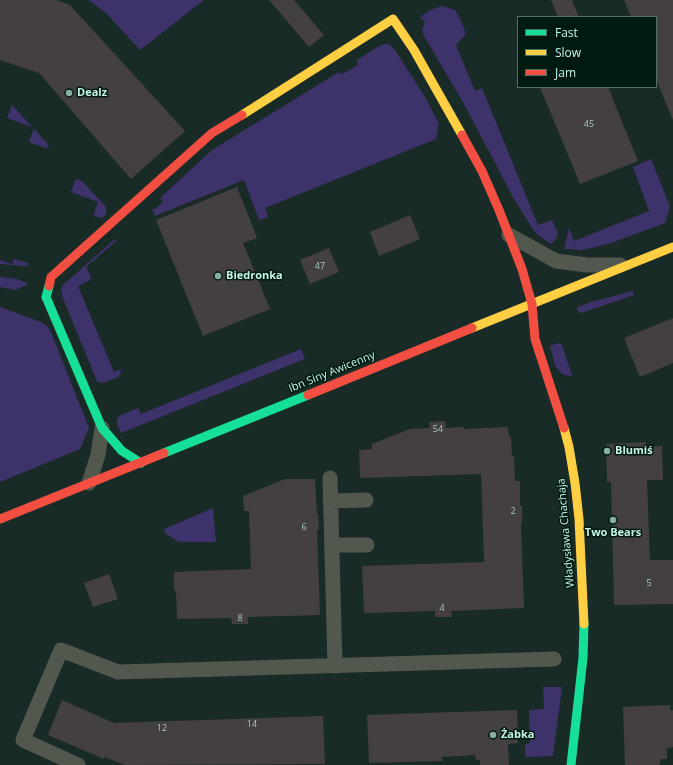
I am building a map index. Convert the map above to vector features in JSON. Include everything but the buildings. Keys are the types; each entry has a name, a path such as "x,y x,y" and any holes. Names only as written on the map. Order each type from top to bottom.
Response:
{"street":[{"name":"Władysława Chachaja","path":"102,428 46,297 51,277 212,133 300,79 393,19 430,78 469,146 500,210 518,257 532,304 535,340 560,414 569,447 580,519 584,618 580,700 571,765"},
{"path":"509,235 556,261 587,265 627,265"},
{"name":"Ibn Siny Awicenny","path":"0,520 673,247"},
{"path":"102,428 122,451 141,463"},
{"path":"89,483 98,456 102,428"},
{"path":"330,478 335,666"},
{"path":"330,501 366,500"},
{"path":"332,545 367,545"},
{"path":"78,765 23,740 61,650 118,672 554,659"}],"shaded area":[{"path":"89,0 204,0 140,50 107,14"},
{"path":"442,6 455,10 460,18 466,34 456,45 475,91 482,88 538,225 552,220 558,233 556,239 551,244 534,231 514,199 464,104 424,36 422,30 425,22 420,17 430,10"},
{"path":"389,44 395,50 425,97 439,124 436,139 265,208 268,217 259,220 244,180 155,216 151,207 154,210 163,202 160,198 212,150 339,72 342,74 358,65 357,60 379,46"},
{"path":"12,105 33,128 7,118"},
{"path":"34,129 49,147 45,148 29,142"},
{"path":"651,159 670,207 665,223 611,243 592,248 581,250 564,249 569,228 574,241 649,211 633,167"},
{"path":"76,179 82,181 106,207 106,214 102,218 93,216 98,202 71,192"},
{"path":"116,238 116,241 86,267 91,277 90,280 78,286 114,372 122,369 119,377 103,383 98,382 96,379 62,296 61,289 63,285"},
{"path":"14,259 28,263 28,266 0,264 0,260 12,264"},
{"path":"0,277 17,279 27,283 27,285 15,290 0,287"},
{"path":"633,291 634,295 581,313 578,312 578,307 591,302"},
{"path":"0,307 41,322 47,326 51,332 89,428 80,449 0,482"},
{"path":"558,343 562,345 572,376 564,375 555,365 550,346"},
{"path":"301,349 305,359 121,433 117,425 119,416 138,408 141,414"},
{"path":"213,508 216,542 179,542 166,534 164,529"},
{"path":"543,687 562,687 553,756 525,757 525,744 530,743 529,710 544,709"}],"traffic: fast":[{"path":"49,286 46,297 102,428 122,451 141,463"},
{"path":"164,453 308,395"},
{"path":"571,765 583,658 584,624"}],"traffic: slow":[{"path":"242,115 393,19 414,50 462,135"},
{"path":"472,328 673,247"},
{"path":"564,428 575,483 579,519 584,624"}],"traffic: jam":[{"path":"49,286 51,277 212,133 242,115"},
{"path":"462,135 482,171 522,269 532,304 535,339 564,428"},
{"path":"308,395 472,328"},
{"path":"0,519 164,453"}],"place":[{"name":"Dealz","path":"69,93"},
{"name":"Biedronka","path":"218,276"},
{"name":"Blumiś","path":"607,451"},
{"name":"Two Bears","path":"613,520"},
{"name":"Żabka","path":"493,735"}]}
